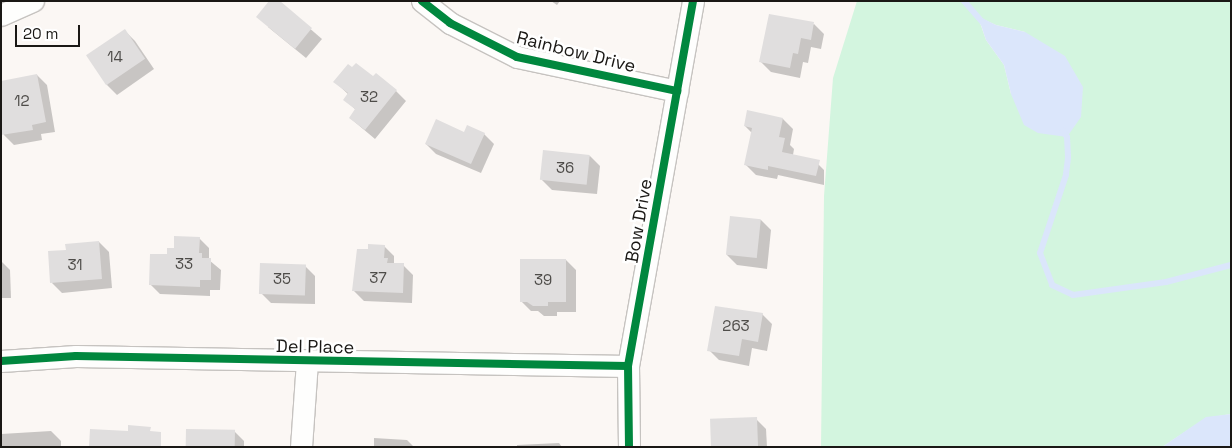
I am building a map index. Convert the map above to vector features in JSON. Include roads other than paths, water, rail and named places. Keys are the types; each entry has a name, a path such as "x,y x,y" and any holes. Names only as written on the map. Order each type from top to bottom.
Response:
{"street":[{"path":"1,15 32,1"},
{"name":"Rainbow Drive","path":"422,1 450,23 517,56 677,91"},
{"name":"Bow Drive","path":"629,447 628,366 693,1"},
{"name":"Del Place","path":"1,360 76,356 307,362 628,366"},
{"path":"301,447 307,362"}],"water":[{"path":"978,16 996,25 1025,32 1065,56 1083,87 1081,117 1067,137 1038,133 1024,125 1011,94 1004,65 986,40"},
{"path":"1231,414 1231,447 1162,447 1206,417"}],"waterway":[{"path":"964,1 983,23"},
{"path":"1063,131 1067,137 1068,158 1066,175 1040,253 1052,285 1073,295 1166,282 1231,265"}]}
